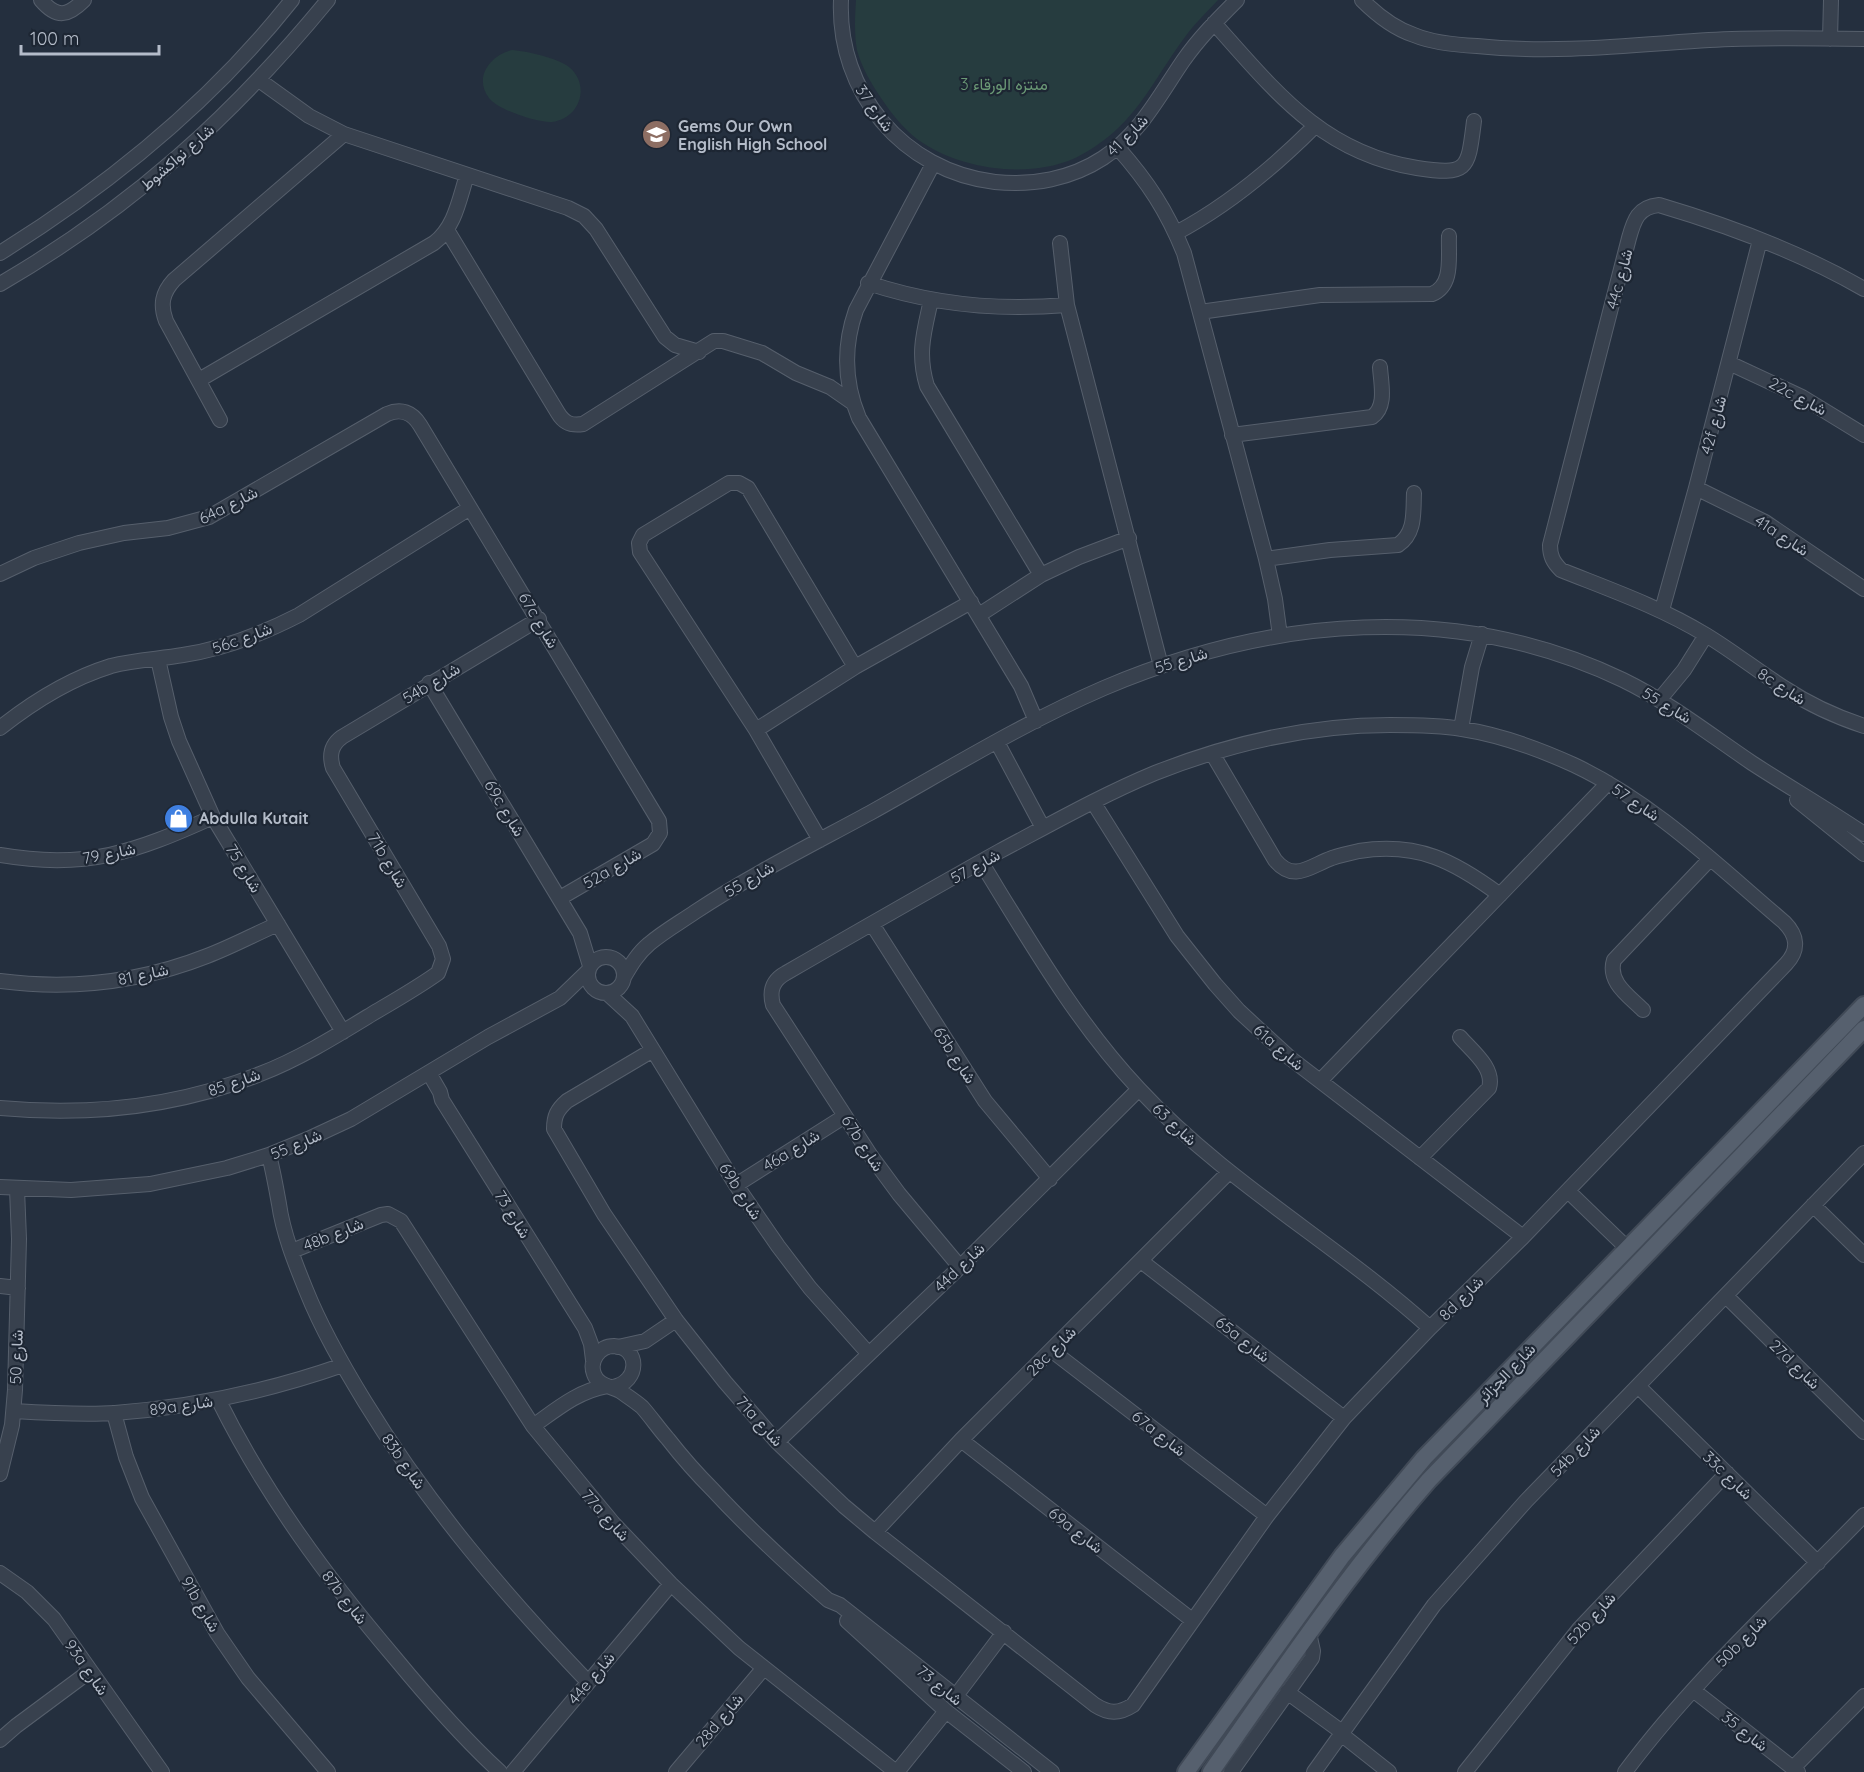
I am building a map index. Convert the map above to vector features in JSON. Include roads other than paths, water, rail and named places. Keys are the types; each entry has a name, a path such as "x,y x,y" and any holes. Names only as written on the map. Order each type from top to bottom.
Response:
{"main road":[{"name":"شارع الجزائر","path":"1186,1772 1342,1557 1393,1493 1424,1458 1864,1005"},
{"name":"شارع الجزائر","path":"1211,1772 1358,1565 1429,1480 1864,1029"}],"street":[{"path":"41,0 50,10 61,14 73,11 84,0"},
{"name":"شارع نواكشوط","path":"0,254 74,205 176,122 238,63 292,0"},
{"name":"شارع نواكشوط","path":"0,284 53,252 127,199 196,142 259,80 328,0"},
{"name":"شارع 37","path":"841,0 842,32 846,53 866,100 892,134 908,148 933,164"},
{"name":"شارع 41","path":"933,164 968,177 1006,183 1025,183 1065,176 1084,169 1118,148 1147,116 1183,62 1214,23 1238,0"},
{"path":"1362,0 1377,15 1395,27 1416,36 1500,49 1564,50 1713,40 1864,39"},
{"path":"1830,39 1831,0"},
{"path":"1214,23 1286,102 1316,126 1351,147 1381,160 1430,170 1453,171 1465,165 1469,158 1474,121"},
{"path":"259,80 309,116 344,134 568,208 584,216 596,229 665,337 675,345 699,352"},
{"path":"1176,232 1200,220 1251,184 1316,126"},
{"path":"220,420 162,312 162,304 168,287 344,134"},
{"path":"1118,148 1153,191 1176,232 1190,273 1266,558 1284,635"},
{"path":"933,164 868,283 852,319 846,353 846,370 853,403 859,418 1040,719"},
{"path":"199,380 434,243 447,230 467,175"},
{"name":"44c شارع","path":"1570,573 1561,570 1554,563 1550,554 1550,545 1636,217 1642,210 1659,205 1760,240 1827,269 1864,289"},
{"path":"447,230 558,413 568,424 583,424 714,341 748,348 775,360 796,373 825,384 853,403"},
{"path":"1200,312 1320,295 1432,294 1444,286 1447,279 1449,236"},
{"name":"42f شارع","path":"1662,610 1760,240"},
{"path":"1060,243 1067,304 1130,538 1161,666"},
{"path":"868,283 932,300 999,308 1067,304"},
{"path":"932,300 921,350 922,369 927,386 1041,575"},
{"name":"22c شارع","path":"1729,363 1802,397 1864,435"},
{"path":"1232,435 1372,417 1382,406 1380,367"},
{"name":"64a شارع","path":"0,574 34,558 79,543 124,533 179,526 209,518 387,414 393,411 407,412"},
{"name":"67c شارع","path":"407,412 420,425 539,619 659,821 660,833"},
{"path":"820,840 756,730 640,552 639,543 643,535 729,483 739,483 748,488 855,667"},
{"name":"41a شارع","path":"1696,488 1765,522 1864,588"},
{"path":"1266,558 1398,545 1406,540 1411,532 1414,493"},
{"name":"56c شارع","path":"0,728 39,699 76,680 113,666 207,651 277,626 299,615 470,508"},
{"path":"979,615 1041,575 1079,557 1130,538"},
{"name":"8c شارع","path":"1570,573 1662,610 1706,635 1813,705 1864,726"},
{"path":"756,730 855,667 971,602"},
{"name":"54b شارع","path":"331,753 342,737 539,619"},
{"name":"شارع 55","path":"607,956 625,954 648,945 738,884 1040,719 1103,689 1161,666 1222,648 1326,629 1437,628 1510,640 1567,657 1620,679 1664,702 1864,834"},
{"path":"1461,729 1478,633"},
{"path":"1664,702 1706,635"},
{"name":"شارع 75","path":"158,659 179,741 213,817 344,1032"},
{"name":"69c شارع","path":"429,683 580,933 588,969"},
{"name":"شارع 57","path":"777,1011 771,997 774,982 779,977 981,862 1093,802 1154,774 1212,753 1261,739 1311,730 1362,725 1413,725 1461,729 1539,750 1574,765 1608,783 1659,818 1784,922"},
{"path":"997,742 1043,828"},
{"name":"71b شارع","path":"331,753 333,768 439,946 443,959 441,967"},
{"path":"1212,753 1275,860 1289,871 1298,872 1331,858 1371,849 1412,851 1451,863 1470,873 1500,895"},
{"name":"شارع 55","path":"1752,762 1864,854"},
{"path":"1320,1081 1608,783"},
{"name":"61a شارع","path":"1093,802 1158,908 1200,966 1258,1029 1320,1081 1523,1237"},
{"name":"شارع 79","path":"0,855 48,860 106,856 143,847 213,817"},
{"name":"52a شارع","path":"560,898 647,848 657,840 660,833"},
{"path":"1643,1010 1614,980 1612,967 1614,960 1710,859"},
{"name":"شارع 63","path":"981,862 1073,1006 1139,1089 1229,1172 1355,1265 1430,1328"},
{"name":"8d شارع","path":"1139,1697 1267,1516 1344,1418 1430,1328 1568,1191 1793,957 1796,948 1795,938 1791,929 1784,922"},
{"name":"شارع 81","path":"0,981 76,985 141,976 209,956 278,924"},
{"name":"65b شارع","path":"872,924 985,1101 1050,1179"},
{"name":"69c شارع","path":"580,933 607,956"},
{"name":"شارع 55","path":"623,980 634,961 648,945"},
{"path":"607,956 614,958 622,966 623,980 613,992 603,993 590,984 588,969 599,958 607,956"},
{"name":"شارع 85","path":"0,1108 36,1112 112,1110 188,1097 260,1074 344,1032 430,978 441,967"},
{"name":"شارع 55","path":"560,998 588,969"},
{"name":"69b شارع","path":"623,980 632,1016"},
{"name":"شارع 55","path":"0,1187 71,1190 150,1184 208,1173 265,1156 330,1129 560,998 603,993"},
{"name":"69b شارع","path":"603,993 632,1016 736,1185 794,1267 868,1353"},
{"name":"67b شارع","path":"777,1011 898,1194 960,1267"},
{"path":"1420,1158 1489,1088 1490,1073 1460,1037"},
{"name":"71a شارع","path":"654,1050 559,1108 554,1118 554,1129 604,1214 676,1320 777,1442 844,1506 875,1532 1104,1711 1124,1710 1133,1705 1139,1697"},
{"name":"شارع 73","path":"426,1075 440,1092 441,1100 585,1328 591,1344 593,1364"},
{"name":"44d شارع","path":"777,1442 960,1267 1139,1089"},
{"name":"46a شارع","path":"736,1185 845,1116"},
{"name":"54b شارع","path":"1314,1772 1411,1636 1458,1576 1526,1501 1864,1153"},
{"name":"83b شارع","path":"265,1156 292,1251 311,1301 343,1365 384,1432 455,1533 498,1585 588,1682"},
{"name":"28c شارع","path":"875,1532 961,1440 1229,1172"},
{"name":"شارع 50","path":"0,1474 14,1411 21,1189"},
{"path":"1568,1191 1627,1248"},
{"path":"1813,1205 1864,1255"},
{"name":"77a شارع","path":"374,1217 388,1214 401,1221 533,1426 585,1492 670,1584 763,1668 897,1772"},
{"name":"48b شارع","path":"292,1251 374,1217"},
{"name":"65a شارع","path":"1141,1261 1344,1418"},
{"path":"0,1286 18,1288"},
{"name":"27d شارع","path":"1726,1296 1864,1432"},
{"path":"533,1426 571,1398 584,1384 597,1354 613,1347 636,1344 653,1337 676,1320"},
{"name":"شارع 73","path":"585,1328 613,1347"},
{"path":"571,1398 588,1390 625,1383 653,1337"},
{"path":"613,1347 630,1355 633,1371"},
{"name":"67a شارع","path":"1051,1350 1267,1516"},
{"path":"593,1364 597,1379 610,1387"},
{"name":"89a شارع","path":"14,1411 114,1413 218,1399 280,1385 343,1365"},
{"name":"شارع 73","path":"633,1371 636,1391 643,1408 676,1450 727,1505 788,1565 828,1600 835,1611 946,1711 1024,1772"},
{"name":"33c شارع","path":"1638,1386 1818,1563"},
{"name":"شارع 73","path":"610,1387 643,1408"},
{"name":"87b شارع","path":"218,1399 235,1434 266,1485 334,1585 444,1717 500,1772"},
{"name":"91b شارع","path":"114,1413 126,1457 142,1498 217,1634 248,1678 328,1772"},
{"name":"69a شارع","path":"961,1440 1192,1620"},
{"name":"52b شارع","path":"1465,1772 1580,1629 1727,1473"},
{"name":"50b شارع","path":"1625,1772 1651,1737 1693,1690 1864,1515"},
{"name":"93a شارع","path":"0,1573 27,1592 54,1620 162,1772"},
{"name":"44e شارع","path":"513,1772 670,1584"},
{"name":"شارع 73","path":"828,1600 840,1605 1052,1772"},
{"path":"955,1697 1004,1632"},
{"path":"1231,1772 1313,1654 1309,1633"},
{"name":"28d شارع","path":"681,1770 763,1668"},
{"path":"0,1740 90,1671"},
{"name":"شارع 35","path":"1693,1690 1795,1770"},
{"path":"1287,1692 1389,1772"},
{"path":"1795,1770 1864,1696"},
{"path":"897,1772 946,1711"}],"place":[{"name":"Gems Our Own English High School","path":"657,135"},
{"name":"Abdulla Kutait","path":"178,818"}],"park label":[{"name":"منتزه الورقاء 3","path":"1004,84"}]}
